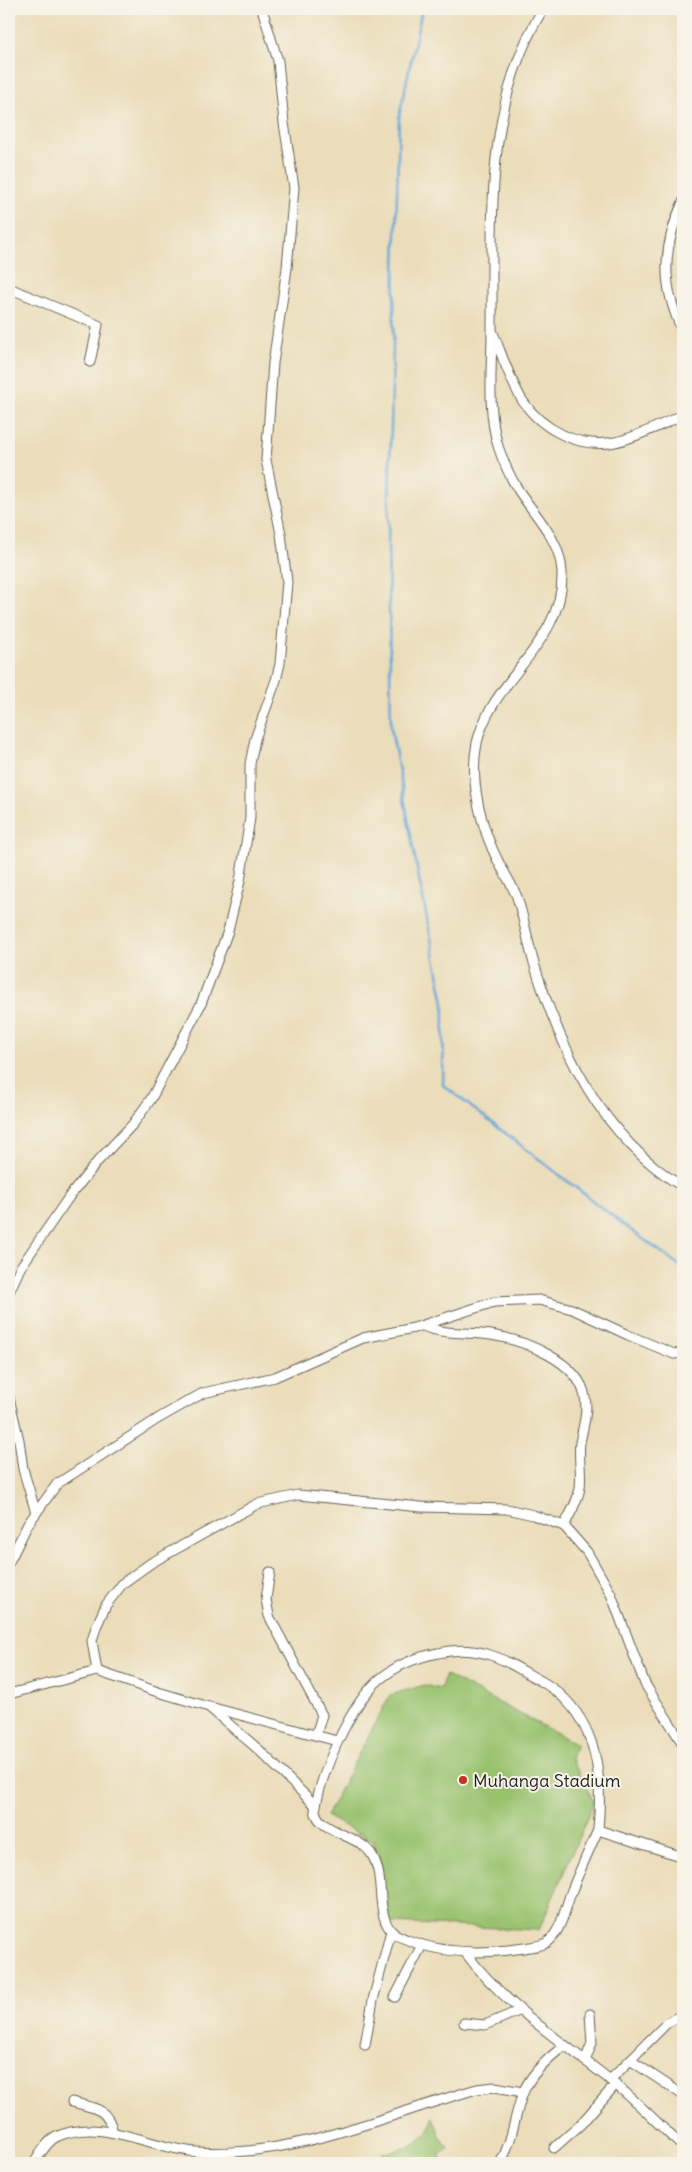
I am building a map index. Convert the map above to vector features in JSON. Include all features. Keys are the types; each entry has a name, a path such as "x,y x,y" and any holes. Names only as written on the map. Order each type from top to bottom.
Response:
{"street":[{"path":"9,1292 20,1268 69,1197 98,1161 128,1130 151,1099 201,1004 225,939 240,881 250,818 250,764 255,739 280,664 287,582 281,534 266,460 273,363 287,268 294,188 284,123 278,61 262,9"},
{"path":"543,9 514,65 503,113 493,184 491,222 492,422 504,464 516,487 553,539 559,551 562,573 556,615 495,704 478,740 475,775 483,817 498,860 520,906 533,960 553,1018 581,1078 594,1100 624,1138 649,1162 683,1187"},
{"path":"683,202 671,231 667,250 666,275 676,317 683,332"},
{"path":"9,288 98,325 90,362"},
{"path":"492,330 523,401 535,416 549,427 574,440 589,443 614,442 638,435 683,415"},
{"path":"9,1562 36,1512 51,1491 67,1477 99,1459 159,1418 203,1393 275,1377 364,1338 424,1326 494,1302 538,1300 572,1308 628,1335 674,1354 683,1353"},
{"path":"424,1326 434,1329 493,1335 531,1347 558,1361 576,1376 581,1383 586,1404 579,1450 580,1490 564,1526"},
{"path":"9,1398 19,1440 23,1469 36,1512"},
{"path":"97,1671 92,1641 96,1627 106,1605 123,1583 151,1563 266,1501 298,1495 312,1495 421,1507 496,1508 520,1511 564,1526 579,1541 594,1561 611,1594 645,1684 683,1744"},
{"path":"270,1572 266,1600 269,1616 322,1715 316,1735"},
{"path":"455,1650 487,1654 507,1662 551,1687 565,1699 584,1722 592,1741 599,1775 601,1797 598,1830 563,1916 555,1934 549,1941 544,1944 515,1949 465,1952 440,1950 422,1945 391,1931 384,1915 377,1864 372,1855 356,1842 323,1824 318,1819 316,1806 337,1741 364,1697 379,1680 394,1669 422,1657 455,1650"},
{"path":"9,1694 97,1671 209,1707 337,1741"},
{"path":"209,1707 259,1750 316,1806"},
{"path":"598,1830 683,1857"},
{"path":"365,2045 373,2000 391,1931"},
{"path":"395,1997 422,1945"},
{"path":"465,1952 482,1975 521,2010 564,2046 613,2082 683,2147"},
{"path":"464,2023 484,2025 521,2010"},
{"path":"585,2061 592,2043 590,2014"},
{"path":"554,2148 580,2125 630,2060 667,2023 683,2014"},
{"path":"500,2163 508,2147 523,2092 536,2071 564,2046"},
{"path":"630,2060 683,2095"},
{"path":"35,2163 54,2138 83,2131 113,2132 194,2152 248,2152 347,2130 477,2089 495,2087 523,2092"},
{"path":"72,2102 97,2109 104,2113 113,2132"}],"green space":[{"name":"Muhanga Stadium","path":"446,1675 577,1744 571,1758 594,1802 539,1930 391,1923 374,1842 326,1816 390,1695 424,1685 440,1689"},
{"path":"433,2117 440,2135 448,2148 440,2155 442,2163 384,2163 382,2153 400,2150 415,2144 426,2133"}],"waterway":[{"path":"422,9 399,117 388,542 391,728 444,1003 443,1085 628,1228 683,1268"}],"place":[{"name":"Muhanga Stadium","path":"463,1780"}]}
